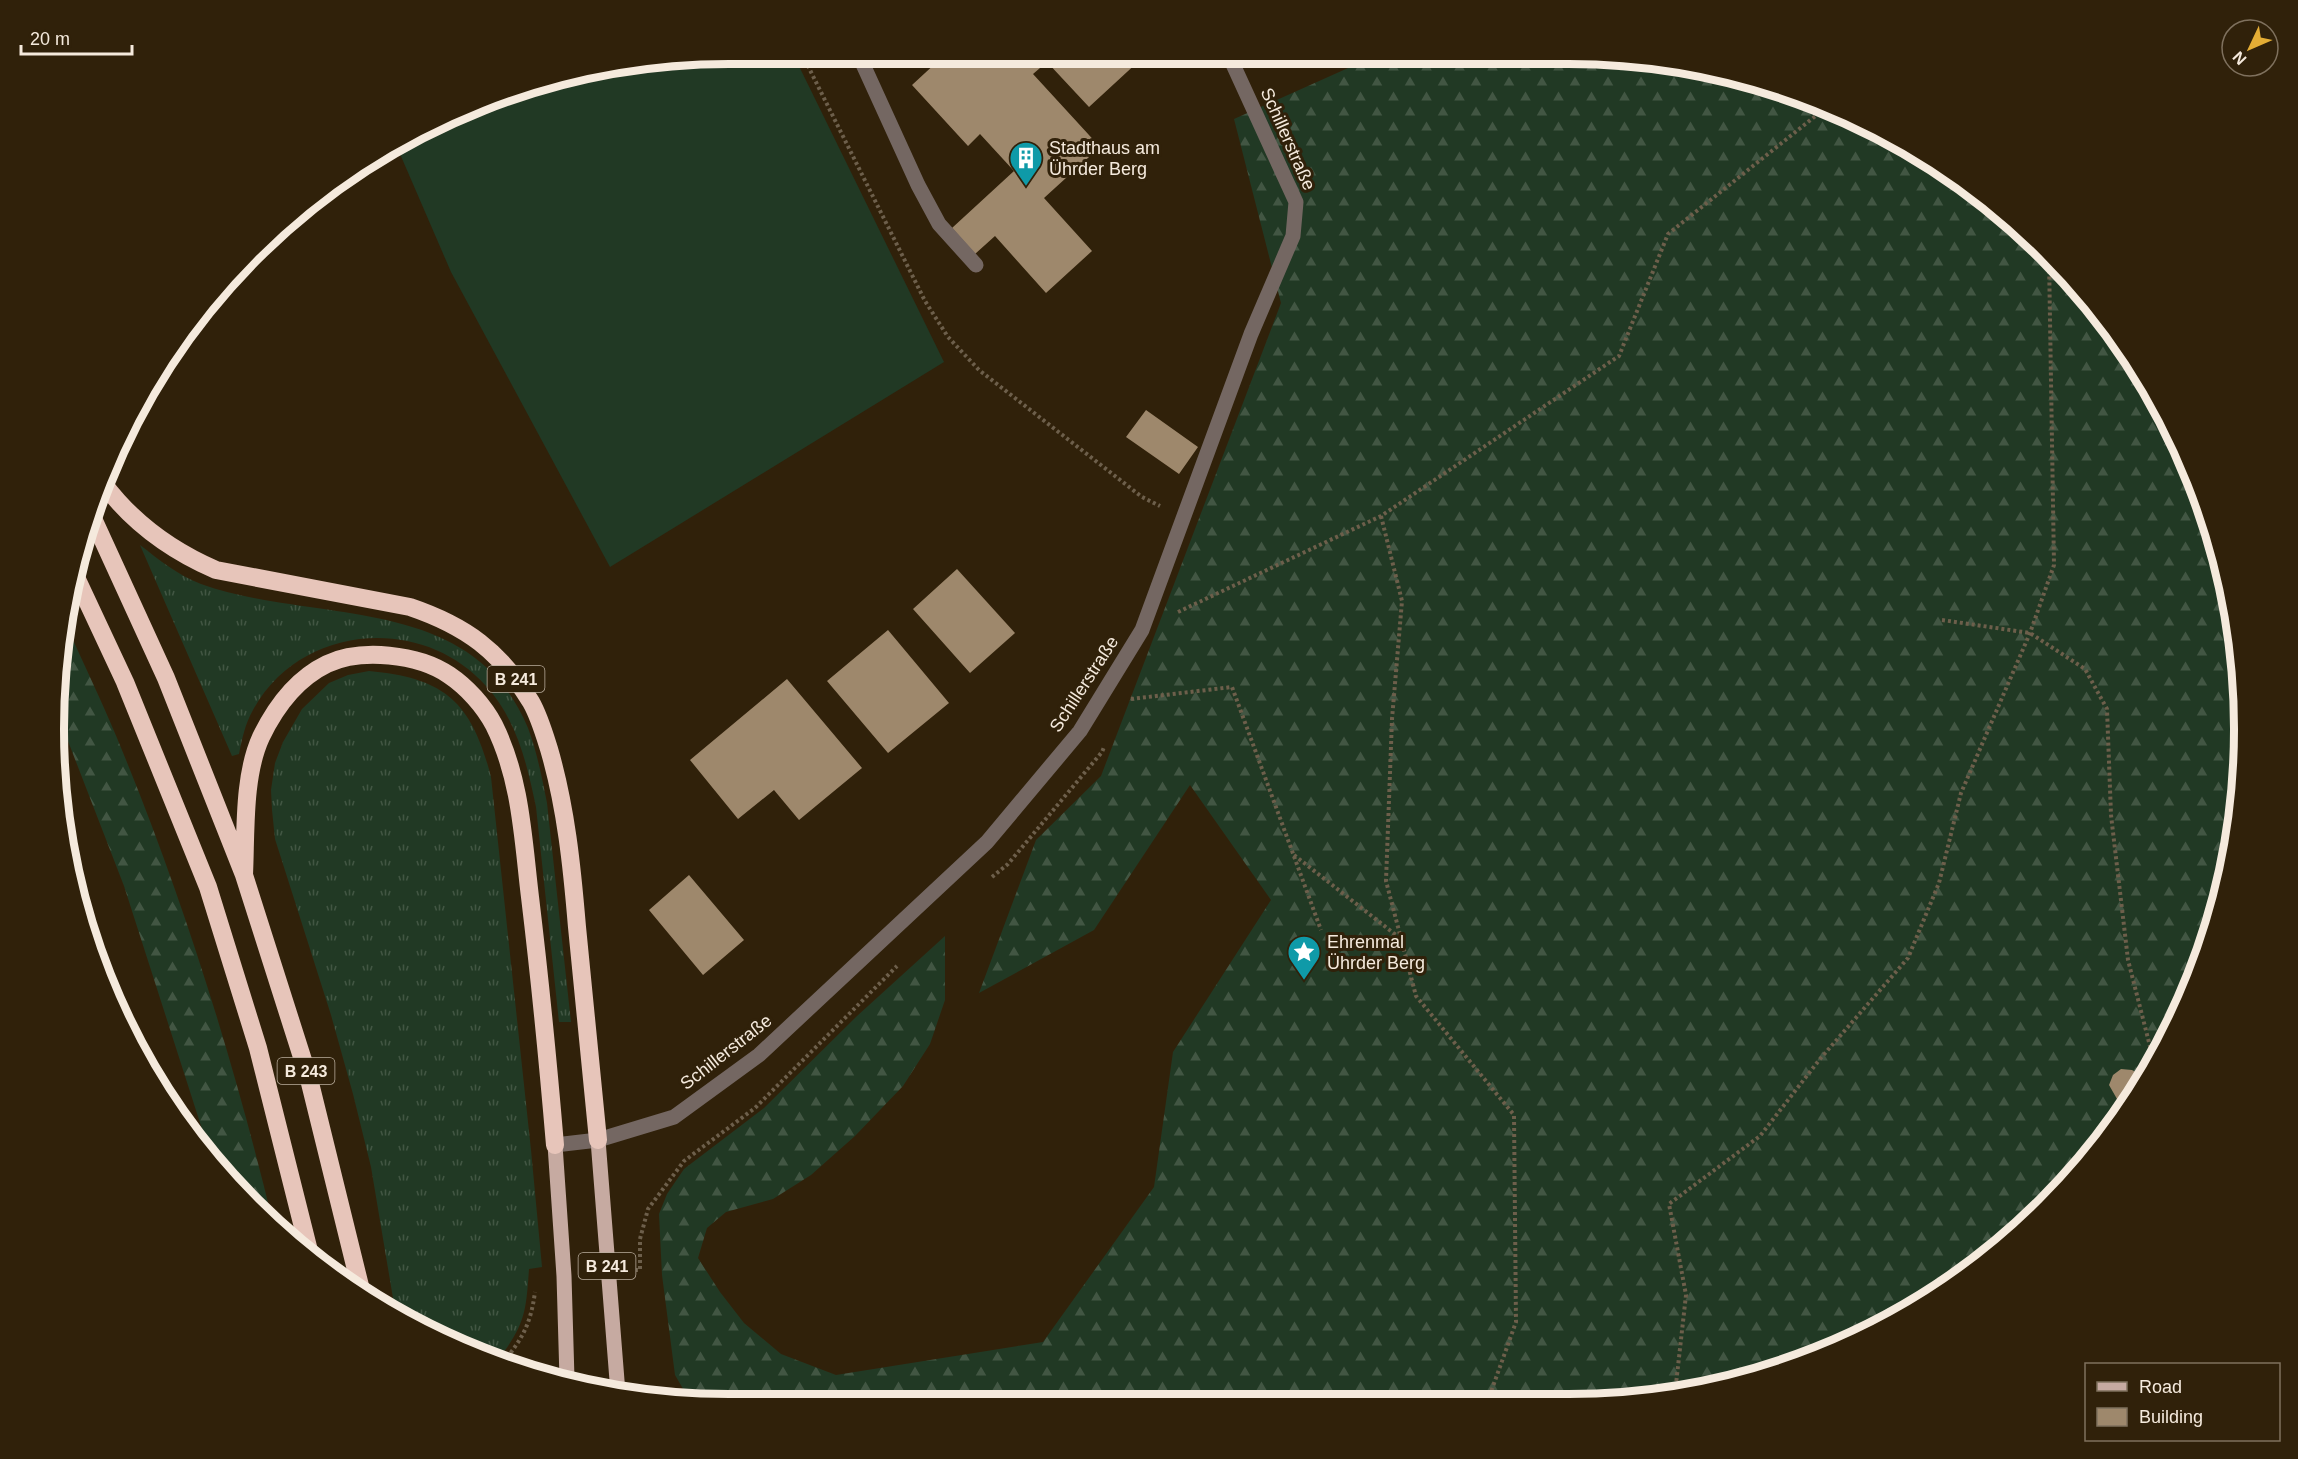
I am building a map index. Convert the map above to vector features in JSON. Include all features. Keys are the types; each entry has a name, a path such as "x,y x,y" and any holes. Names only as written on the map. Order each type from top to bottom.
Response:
{"highway":[{"name":"B 241","path":"109,491 152,532 190,559 216,570 410,606 439,617 486,645 517,680 532,704 545,735 557,775 569,844 598,1140"},
{"name":"B 243","path":"97,527 166,678 244,875 309,1079 359,1282"},
{"path":"80,586 125,682 208,887 258,1048 308,1243"},
{"path":"244,875 250,775 260,739 271,717 296,685 329,663 344,658 371,655 398,656 432,666 449,675 463,687 480,704 493,724 503,745 518,790 543,1007 555,1145"}],"main road":[{"name":"B 241","path":"598,1140 617,1385"},
{"path":"555,1145 564,1276 567,1374"}],"street":[{"path":"863,64 918,185 939,224 976,265"},
{"name":"Schillerstraße","path":"555,1145 598,1140 674,1117 759,1055 987,842 1080,731 1142,630 1251,334 1293,236 1296,202 1233,64"}],"path":[{"path":"807,64 925,301 948,337 988,377 1142,497 1182,519"},
{"path":"1142,630 1381,516 1619,356 1668,234 1819,113"},
{"path":"1676,1386 1686,1295 1670,1204 1760,1136 1820,1059 1908,958 1939,883 1962,793 2030,633 2054,564 2049,270"},
{"path":"1381,516 1401,601 1392,719 1386,881 1416,996 1515,1115 1515,1322 1490,1394"},
{"path":"1942,620 2030,633 2085,669 2107,709 2111,815 2128,960 2151,1050"},
{"path":"1124,700 1232,687 1321,930"},
{"path":"1294,855 1402,940"}],"green space":[{"path":"798,64 944,362 610,567 451,272 399,153 475,115 557,87 600,77 686,66"},
{"path":"1357,64 1568,64 1655,70 1698,77 1782,100 1863,133 1938,177 1973,202 2039,259 2096,325 2121,360 2165,435 2198,516 2221,600 2228,643 2234,730 2228,816 2211,902 2183,984 2144,1062 2096,1134 2039,1200 2007,1229 1938,1282 1863,1326 1823,1344 1741,1372 1655,1389 1568,1394 685,1393 675,1375 662,1275 659,1214 667,1194 684,1169 764,1108 857,1016 945,936 945,1000 930,1044 903,1086 855,1136 811,1175 773,1199 726,1212 707,1228 698,1258 744,1323 781,1354 836,1375 1043,1342 1154,1187 1173,1052 1271,900 1190,785 1094,930 979,993 1036,840 1101,776 1281,303 1234,119"},
{"path":"140,545 177,572 201,584 246,596 386,620 430,633 469,653 502,684 528,728 537,756 547,803 571,1022 559,1022 536,807 529,775 506,713 486,686 460,663 429,647 397,639 363,639 331,646 300,660 274,681 250,715 239,754 232,756"},
{"path":"71,636 105,709 164,858 224,1041 269,1210 205,1137 124,886 64,731"},
{"path":"369,671 418,680 452,699 475,730 491,777 542,1267 529,1269 527,1297 519,1328 502,1354 435,1326 394,1303 371,1167 353,1094 331,1015 275,839 271,790 275,763 283,742 302,709 329,683 348,675"}],"building":[{"name":"Stadthaus am Ührder Berg","path":"935,64 1045,64 1033,74 1100,147 1044,198 1092,251 1046,293 995,236 975,254 952,228 1014,171 980,134 968,146 912,85"},
{"name":"Stadthaus am Ührder Berg","path":"1049,64 1136,64 1089,107"},
{"path":"1146,410 1198,447 1179,474 1126,437"},
{"path":"957,569 1015,633 970,673 913,609"},
{"path":"888,630 949,703 888,753 827,681"},
{"path":"787,679 862,768 799,820 774,790 738,819 690,760"},
{"path":"689,875 744,940 703,975 649,910"},
{"path":"2121,1069 2137,1073 2121,1099 2117,1099 2109,1085 2113,1075"}],"place":[{"name":"Stadthaus am Ührder Berg","path":"1026,187"},
{"name":"Ehrenmal Ührder Berg","path":"1304,981"}]}
